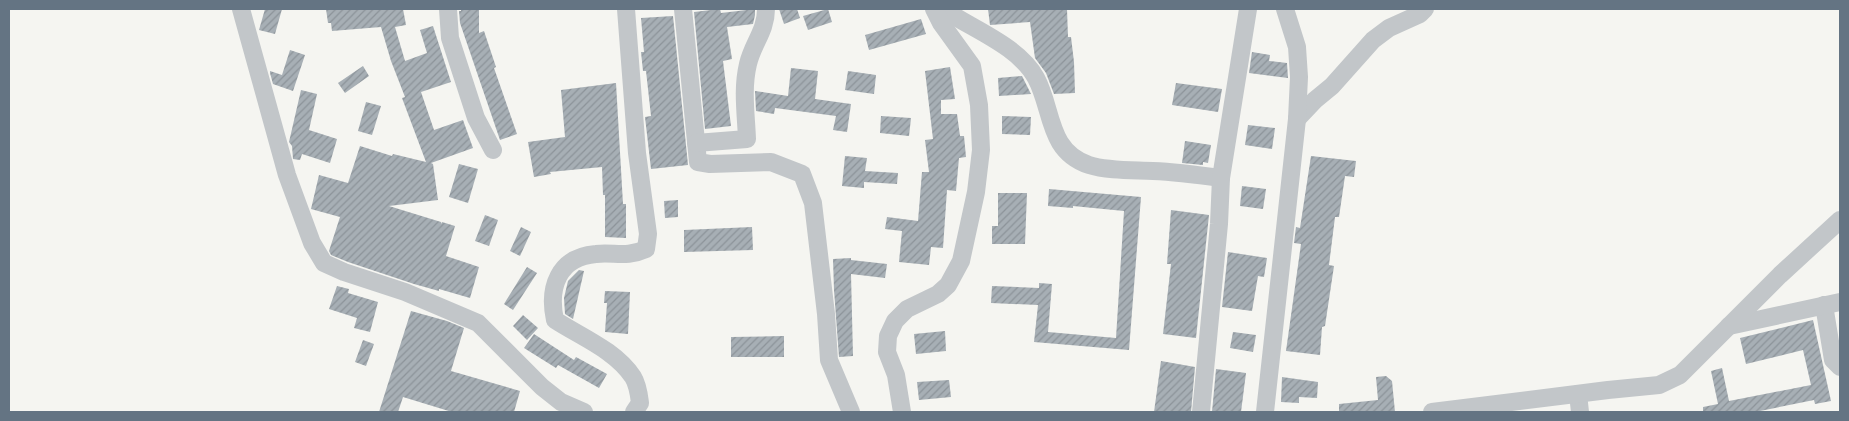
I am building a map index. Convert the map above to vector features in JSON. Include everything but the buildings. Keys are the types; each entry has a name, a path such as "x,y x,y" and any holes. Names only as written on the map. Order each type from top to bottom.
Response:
{"street":[{"path":"241,9 287,175 312,243 324,263 344,272 405,292 478,323 542,387 561,402 584,412"},
{"path":"448,9 450,38 476,118 493,150"},
{"path":"626,9 637,152 648,234 646,249 634,254 595,254 569,262 557,277 553,310 555,320 613,356 633,378 640,403 634,412"},
{"path":"683,9 698,162 710,164 771,162 802,174 813,204 826,314 829,360 851,412"},
{"path":"696,142 747,139 744,90 754,47 765,25 766,9"},
{"path":"902,412 896,374 887,352 888,336 895,321 906,309 938,294 948,285 961,261 976,192 982,150 972,66 941,23 934,9"},
{"path":"943,9 970,17 1018,55 1036,78 1055,136 1070,154 1089,165 1221,178"},
{"path":"1201,412 1220,215 1221,178 1248,9"},
{"path":"1265,412 1297,119 1299,77 1297,48 1285,9"},
{"path":"1297,119 1332,86 1373,40 1389,28 1420,14 1425,9"},
{"path":"1432,412 1538,406 1578,394 1659,385 1680,375 1780,275 1840,220"},
{"path":"1729,326 1832,304 1832,360 1840,367"},
{"path":"1578,394 1580,412"}]}
